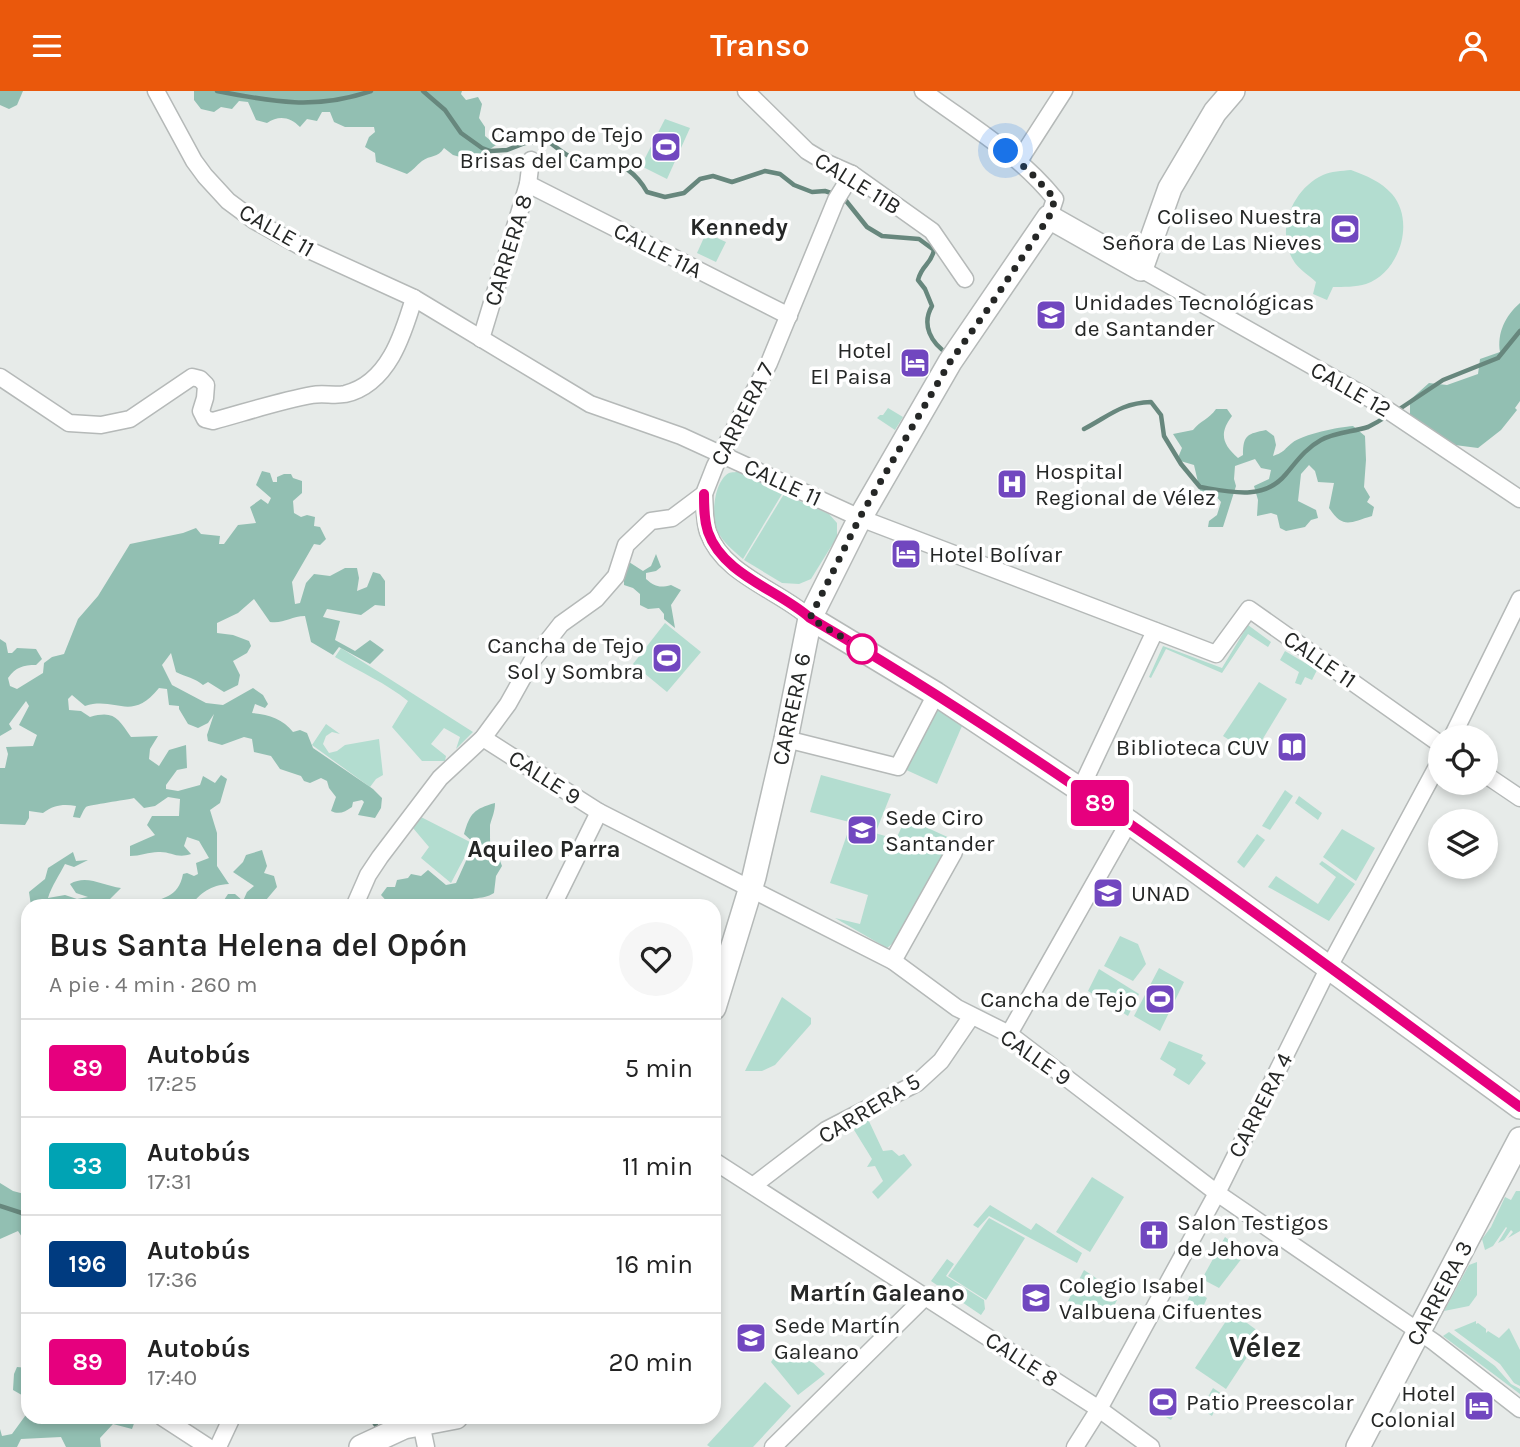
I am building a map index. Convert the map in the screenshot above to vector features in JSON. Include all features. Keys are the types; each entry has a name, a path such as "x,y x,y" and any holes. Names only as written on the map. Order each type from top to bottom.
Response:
{"main road":[{"path":"1140,269 1170,188 1215,112 1233,91"},
{"name":"CALLE 12","path":"1049,217 1140,269"},
{"name":"CARRERA 6","path":"721,986 751,890 786,739 810,618 860,517 953,358 1049,217"},
{"path":"810,618 936,694 1129,822 1520,1107"},
{"name":"CARRERA 3","path":"1358,1447 1520,1139"},
{"path":"363,1446 418,1424"}],"street":[{"name":"CALLE 11","path":"156,91 177,125 194,161 228,201 255,221 298,245 414,298 590,404 681,436 860,517 1216,654 1249,609 1428,736"},
{"name":"CALLE 11B","path":"746,91 807,151 850,176 932,231 965,279"},
{"path":"923,91 1019,161 1055,199 1049,217"},
{"path":"1019,161 1064,91"},
{"name":"CARRERA 8","path":"481,339 528,184 531,160"},
{"name":"CARRERA 7","path":"358,899 368,876 405,824 440,778 483,738 508,704 532,661 561,624 596,599 616,576 626,545 651,521 672,518 704,494 709,479 769,363 836,200 850,176"},
{"name":"CALLE 11A","path":"528,184 789,316"},
{"name":"CALLE 12","path":"1140,269 1374,401 1520,499"},
{"path":"0,377 69,423 101,425 130,419 192,377 200,379 206,385 201,411 205,419 213,421 315,394 344,394 365,386 391,360 403,335 414,298"},
{"path":"704,494 705,520 716,548 741,572 799,608 810,618"},
{"path":"1458,725 1520,599"},
{"path":"1080,790 1155,631"},
{"path":"786,739 898,767 936,694"},
{"name":"CALLE 9","path":"483,738 599,812 893,961 971,1017 1009,1034 1217,1192 1418,1332 1520,1409"},
{"path":"1498,781 1518,792"},
{"name":"CARRERA 4","path":"1075,1447 1099,1409 1217,1192 1329,967 1428,783"},
{"path":"556,899 599,812"},
{"path":"1009,1034 1129,822"},
{"path":"893,961 954,852"},
{"name":"CARRERA 5","path":"754,1185 826,1131 917,1083 941,1061 971,1017"},
{"name":"CALLE 8","path":"721,1165 1099,1409 1150,1447"},
{"path":"773,1447 925,1297"},
{"path":"174,1424 208,1447"},
{"path":"218,1447 229,1424"},
{"path":"413,1425 426,1447"}],"green space":[{"path":"0,91 23,91 17,105 9,109 0,105"},
{"path":"194,91 462,91 461,94 466,100 478,97 482,104 479,118 485,127 485,136 496,145 483,154 473,153 467,159 453,155 444,148 407,174 376,162 375,153 365,147 369,137 375,132 374,127 345,127 334,122 330,112 322,112 317,121 307,119 300,127 284,118 267,123 256,120 248,102 239,101 232,109 221,107 214,112 201,109 194,100"},
{"name":"Campo de Tejo Brisas del Campo","path":"665,119 690,128 667,179 641,166"},
{"name":"Coliseo Nuestra Señora de Las Nieves","path":"1351,170 1378,182 1392,194 1403,218 1403,232 1395,258 1378,278 1362,285 1333,287 1327,300 1313,294 1316,282 1295,263 1286,239 1286,226 1295,201 1312,182 1329,173"},
{"path":"706,233 726,242 716,262 697,253"},
{"path":"1520,303 1520,401 1515,408 1517,410 1501,430 1478,448 1447,444 1410,419 1410,400 1429,383 1447,385 1478,374 1480,359 1500,352 1503,325"},
{"path":"888,408 903,417 895,430 877,418"},
{"path":"1216,409 1227,409 1232,416 1225,428 1224,438 1228,448 1238,458 1243,455 1248,436 1255,433 1266,430 1274,436 1276,445 1273,456 1304,437 1330,429 1353,426 1365,436 1364,487 1370,497 1367,502 1374,507 1372,516 1348,523 1334,515 1329,508 1334,483 1318,482 1315,471 1309,465 1301,474 1298,501 1316,510 1318,518 1311,520 1305,527 1286,531 1280,528 1277,515 1271,513 1257,516 1258,500 1254,486 1269,479 1271,470 1261,468 1255,459 1235,466 1236,486 1223,527 1208,527 1209,521 1217,515 1221,502 1216,496 1201,495 1194,465 1177,460 1182,448 1173,434 1193,430"},
{"path":"262,471 270,473 273,482 277,482 277,477 284,474 291,474 293,478 302,481 302,493 293,501 294,513 301,517 315,517 314,526 320,527 326,539 320,545 314,544 292,582 295,604 300,603 306,583 314,574 330,576 345,568 357,568 357,591 367,587 373,572 380,574 385,581 385,606 375,605 361,615 327,609 323,617 340,621 335,640 355,651 370,640 384,650 370,664 339,647 333,655 311,642 305,616 270,622 254,599 238,613 217,623 217,633 249,641 251,646 247,653 233,661 240,675 238,685 224,692 208,682 203,685 176,672 171,653 162,665 172,685 206,703 223,705 253,688 263,695 268,704 265,708 255,704 252,713 275,718 293,732 300,730 307,733 313,748 373,789 382,798 381,808 375,818 358,815 364,802 362,800 353,802 352,807 344,812 331,811 336,797 327,781 321,778 310,783 304,781 301,776 280,769 271,756 254,752 252,739 244,737 222,745 208,741 207,735 214,714 208,723 198,728 188,724 179,706 169,705 167,689 159,688 140,704 131,706 85,706 72,695 68,699 69,710 81,711 90,717 111,716 119,721 131,737 158,736 150,749 149,759 159,766 169,750 186,745 187,768 177,770 166,789 178,791 200,785 203,776 215,783 221,775 227,779 220,803 210,810 217,833 217,866 229,884 216,886 196,899 163,899 177,888 183,874 198,874 196,863 209,858 199,841 187,837 184,846 191,854 181,856 158,852 130,856 130,846 155,835 147,825 152,816 179,816 180,799 168,797 155,806 144,808 134,798 94,805 86,807 80,818 73,817 76,806 59,806 43,813 29,811 25,825 0,824 0,768 5,768 8,754 6,747 33,746 37,735 19,725 29,706 26,701 9,724 12,729 0,736 0,639 6,643 8,653 17,648 36,649 42,659 36,665 20,667 11,674 8,678 10,686 17,689 43,673 44,663 52,657 64,654 78,619 98,596 130,544 196,528 201,534 220,536 219,544 224,544 238,525 256,523 250,507 261,499 268,504 271,498 256,485"},
{"path":"740,472 782,494 743,559 722,539 714,516 720,483 729,473"},
{"path":"784,494 829,514 837,523 837,537 811,579 799,584 782,583 744,560"},
{"path":"656,554 661,567 646,573 646,579 658,586 671,585 681,590 671,605 675,628 664,619 659,608 648,609 640,605 640,594 624,585 624,567 629,562 643,571 651,566"},
{"name":"Cancha de Tejo Sol y Sombra","path":"665,623 701,652 667,692 633,664"},
{"path":"1248,625 1271,642 1268,647 1248,634 1222,673 1166,649 1151,678 1149,677 1163,646 1222,668"},
{"path":"341,648 473,732 456,749 460,737 444,728 431,744 446,756 445,761 422,761 392,727 408,701 335,657"},
{"path":"1285,651 1317,670 1312,680 1305,677 1301,685 1295,683 1299,672 1280,660"},
{"path":"1259,682 1287,699 1253,755 1223,736"},
{"path":"935,701 965,719 937,784 902,768"},
{"path":"326,724 340,734 332,732 326,736 323,744 329,753 345,745 379,739 383,775 370,787 312,745"},
{"path":"821,775 891,794 877,829 810,812"},
{"path":"1285,790 1293,796 1270,830 1262,826"},
{"path":"1299,796 1322,813 1318,820 1295,803"},
{"path":"495,803 490,825 491,854 499,858 502,866 496,876 494,893 475,899 385,899 381,895 387,887 395,887 397,880 408,878 411,874 421,876 428,870 446,885 456,883 474,843 464,834 468,821 482,807"},
{"path":"421,817 472,843 451,883 421,858 429,847 413,828"},
{"path":"906,818 954,840 914,915 887,948 835,918 860,924 868,895 830,883 850,826 896,839"},
{"path":"1342,829 1375,848 1356,881 1323,857"},
{"path":"1257,834 1265,840 1244,868 1237,862"},
{"path":"262,850 267,866 264,873 274,876 277,887 267,899 244,899 254,886 233,872 246,855"},
{"path":"73,852 76,861 88,860 74,867 65,864 48,898 65,895 77,899 30,899 29,892 45,879 48,868"},
{"path":"1322,861 1355,884 1329,921 1268,887 1276,876 1318,904 1336,877 1319,864"},
{"path":"89,880 121,888 110,899 77,899 88,897 76,893 70,884"},
{"path":"228,894 235,894 241,899 225,899"},
{"path":"1120,936 1138,944 1146,964 1133,981 1104,966"},
{"name":"Cancha de Tejo","path":"1159,968 1184,982 1160,1031 1134,1016"},
{"path":"1099,969 1139,994 1128,1016 1088,991"},
{"path":"782,997 811,1018 811,1024 775,1065 762,1071 745,1071"},
{"path":"1169,1041 1203,1055 1201,1059 1206,1063 1189,1085 1173,1075 1176,1069 1160,1059"},
{"path":"867,1117 883,1151 892,1150 899,1156 904,1154 912,1165 878,1199 872,1192 883,1181 875,1166 867,1167 872,1159 851,1125"},
{"path":"1092,1177 1124,1197 1090,1252 1056,1232"},
{"path":"0,1183 21,1193 21,1236 18,1231 0,1239"},
{"path":"1516,1191 1520,1191 1520,1231 1508,1238 1513,1232 1511,1230 1504,1240 1498,1243 1506,1227 1493,1246 1485,1250 1482,1239 1491,1227 1505,1197 1511,1200"},
{"path":"990,1205 1031,1230 1036,1223 1082,1253 1077,1263 989,1216 978,1228 973,1225"},
{"path":"989,1218 1025,1238 986,1300 948,1276"},
{"path":"1225,1237 1246,1253 1219,1288 1202,1279"},
{"path":"947,1259 954,1264 946,1276 984,1300 985,1309 981,1315 931,1281"},
{"path":"1477,1262 1477,1295 1469,1306 1444,1311 1469,1265"},
{"path":"1084,1270 1120,1294 1108,1318 1068,1301"},
{"path":"1193,1289 1207,1298 1199,1316 1184,1307"},
{"path":"1232,1312 1262,1334 1226,1389 1195,1368"},
{"path":"1476,1321 1476,1324 1486,1329 1486,1333 1488,1331 1499,1338 1509,1328 1520,1350 1520,1386 1514,1383 1500,1364 1454,1330"},
{"path":"1449,1332 1495,1366 1511,1384 1520,1389 1520,1394 1443,1336"},
{"path":"794,1345 825,1374 798,1395 771,1362 781,1347"},
{"path":"17,1367 21,1367 21,1395 13,1390"},
{"path":"765,1382 791,1406 753,1447 707,1445"},
{"path":"1213,1388 1222,1394 1212,1416 1201,1409"},
{"name":"Patio Preescolar","path":"1160,1396 1178,1408 1171,1420 1152,1409"},
{"path":"21,1422 21,1424 113,1424 100,1438 101,1447 66,1447 61,1437 21,1439 17,1447 0,1447 0,1429 2,1436 12,1434"},
{"path":"113,1424 134,1424 132,1429"}],"waterway":[{"path":"217,91 294,102 332,101 371,91"},
{"path":"423,91 445,110 461,133 482,148 490,151 507,150 525,143 548,141 561,152 579,160 602,156 609,159 633,174 647,192 665,197 684,193 700,179 713,176 732,182 765,171 780,174 794,185 812,192 825,191 834,194"},
{"path":"843,197 867,227 882,236 919,239 934,250 918,280 932,306 927,320 930,333 937,345 948,354"},
{"path":"1398,410 1443,380 1498,358 1520,331"},
{"path":"1084,429 1123,408 1151,402 1161,415 1164,436 1181,464 1200,487 1246,493 1277,483 1306,451 1321,440 1368,427 1387,416"},
{"path":"0,1206 21,1213"},
{"path":"375,1424 380,1431"}],"bus line":[{"name":"89","path":"704,494 708,534 716,548 741,572 799,608 810,618 936,694 1129,822 1520,1107"}],"place":[{"name":"Campo de Tejo Brisas del Campo","path":"666,147"},
{"name":"Coliseo Nuestra Señora de Las Nieves","path":"1345,229"},
{"name":"Unidades Tecnológicas de Santander","path":"1051,315"},
{"name":"Hotel El Paisa","path":"915,363"},
{"name":"Hospital Regional de Vélez","path":"1012,484"},
{"name":"Hotel Bolívar","path":"906,554"},
{"name":"Cancha de Tejo Sol y Sombra","path":"667,658"},
{"name":"Biblioteca CUV","path":"1292,747"},
{"name":"Sede Ciro Santander","path":"862,830"},
{"name":"UNAD","path":"1108,893"},
{"name":"Cancha de Tejo","path":"1160,999"},
{"name":"Salon Testigos de Jehova","path":"1154,1235"},
{"name":"Colegio Isabel Valbuena Cifuentes","path":"1036,1298"},
{"name":"Sede Martín Galeano","path":"751,1338"},
{"name":"Patio Preescolar","path":"1163,1402"},
{"name":"Hotel Colonial","path":"1479,1406"}],"district":[{"name":"Kennedy","path":"739,227"},
{"name":"Aquileo Parra","path":"544,849"},
{"name":"Martín Galeano","path":"877,1293"},
{"name":"Vélez","path":"1265,1347"}],"route":[{"path":"862,649 810,618 860,517 950,362 1049,217 1055,199 1006,151"}]}
